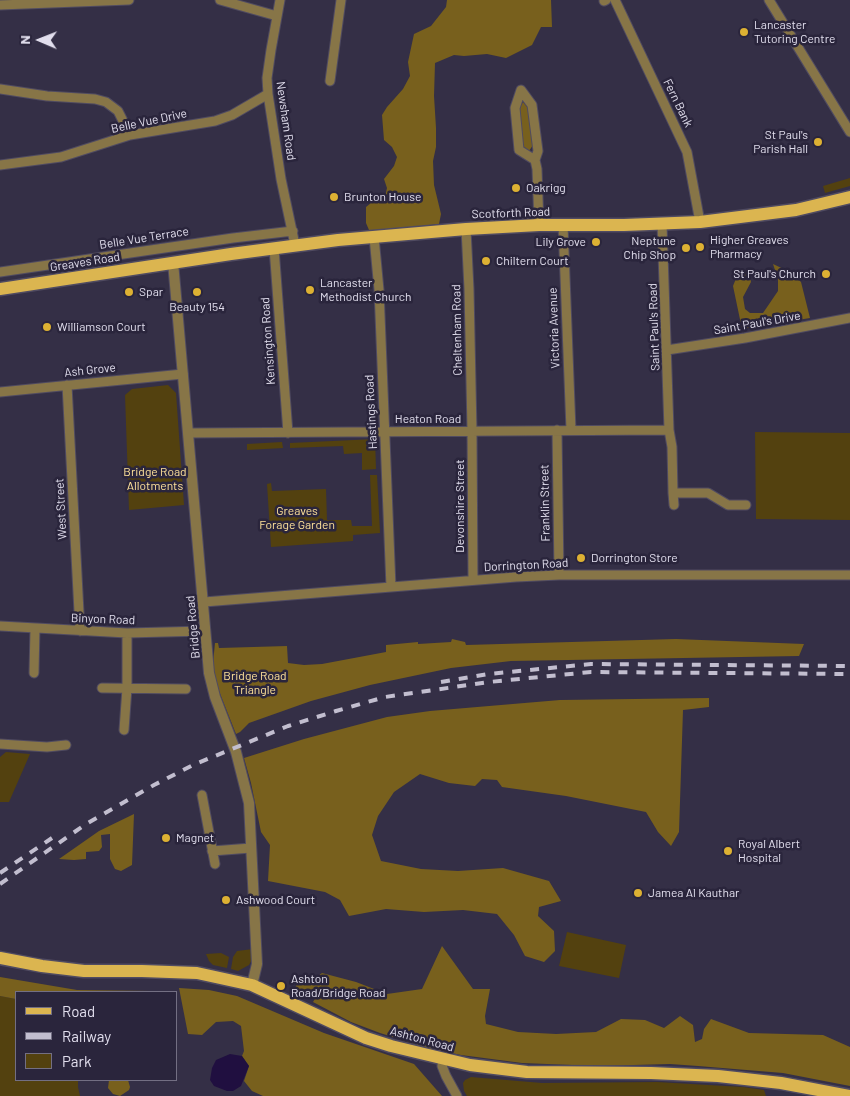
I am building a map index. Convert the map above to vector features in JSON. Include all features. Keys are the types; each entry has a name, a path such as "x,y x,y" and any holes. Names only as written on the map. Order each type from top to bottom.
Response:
{"main road":[{"name":"Scotforth Road","path":"173,262 374,236 466,229 539,225 700,222 789,211 850,197"},
{"name":"Greaves Road","path":"0,289 173,262"},
{"name":"Ashton Road","path":"0,958 84,971 142,971 197,974 252,985 366,1038 470,1065 527,1072 651,1073 718,1076 781,1083 850,1096"}],"street":[{"path":"4,3 129,0"},
{"path":"220,0 277,16"},
{"name":"Newsham Road","path":"280,0 267,78 281,180 295,246"},
{"path":"330,81 342,0"},
{"name":"Fern Bank","path":"615,0 687,152 700,222"},
{"path":"768,0 850,132"},
{"path":"0,89 47,96 95,99 106,102 118,111 130,135"},
{"path":"535,160 519,150 515,108 521,90 532,104 538,151 535,160 539,225"},
{"name":"Belle Vue Drive","path":"0,165 61,157 130,135 215,121 232,115 268,94"},
{"name":"Saint Paul's Road","path":"662,224 669,430 672,447 674,506"},
{"name":"Victoria Avenue","path":"562,225 571,430"},
{"name":"Cheltenham Road","path":"466,229 472,431"},
{"name":"Belle Vue Terrace","path":"0,272 224,239 293,231"},
{"name":"Hastings Road","path":"374,236 385,432 391,587"},
{"name":"Kensington Road","path":"274,248 288,432"},
{"name":"Bridge Road","path":"173,262 209,673 215,697 236,752 249,803 257,964 252,985"},
{"name":"Saint Paul's Drive","path":"667,350 745,338 850,318"},
{"name":"Ash Grove","path":"0,392 183,374"},
{"name":"West Street","path":"67,385 80,630"},
{"name":"Franklin Street","path":"557,430 559,575"},
{"name":"Heaton Road","path":"188,433 669,430"},
{"name":"Devonshire Street","path":"472,431 472,580"},
{"path":"674,494 708,493 728,505 746,505"},
{"name":"Dorrington Road","path":"204,602 472,580 559,575 850,576"},
{"name":"Binyon Road","path":"0,626 127,633 205,631"},
{"path":"34,673 35,628"},
{"path":"124,730 127,688 127,633"},
{"path":"102,688 186,689"},
{"path":"0,744 46,747 66,745"},
{"path":"202,795 215,864"},
{"path":"212,851 251,848"},
{"path":"444,1059 442,1066 456,1096"}],"green space":[{"path":"447,0 551,0 552,27 541,27 532,45 506,58 487,54 454,55 435,63 436,147 433,161 434,185 441,214 439,224 379,231 369,230 366,223 366,207 376,199 385,197 387,188 384,179 394,166 397,157 392,147 384,140 382,115 403,89 410,76 408,62 414,34 431,26 446,7"},
{"path":"523,102 528,108 533,145 529,151 523,146 519,109"},
{"path":"850,178 850,186 825,193 823,186"},
{"path":"773,264 792,273 801,282 810,318 742,329 733,286 739,271 749,272 751,282 743,297 745,309 750,313 763,313 778,291 778,279"},
{"name":"Bridge Road Allotments","path":"168,385 176,393 184,505 129,510 125,395 132,389"},
{"path":"755,432 850,433 850,520 756,519"},
{"path":"375,439 376,469 362,470 362,453 344,454 343,446 290,448 290,443"},
{"path":"282,442 283,448 247,450 247,444"},
{"name":"Greaves Forage Garden","path":"370,475 377,475 380,533 353,535 353,541 271,547 267,484 271,483 272,491 326,489 327,520 351,520 352,526 372,526"},
{"name":"Bridge Road Triangle","path":"452,639 465,642 466,645 676,639 804,644 799,656 511,661 451,668 370,685 311,701 249,723 236,734 215,681 213,663 215,643 218,643 219,648 287,646 288,663 304,665 322,664 386,652 386,645 418,642 418,644 451,642"},
{"path":"709,698 709,707 683,710 679,832 671,846 658,832 646,812 566,796 502,787 497,780 482,779 475,786 449,783 420,774 394,792 378,816 372,835 381,861 421,869 458,871 503,868 549,881 561,901 539,907 538,916 554,931 555,951 544,962 525,956 514,935 497,914 463,910 424,912 386,909 349,916 340,900 325,892 268,881 270,845 261,832 244,758 304,739 387,717 430,711 560,700"},
{"path":"6,752 30,754 9,802 0,802 0,757"},
{"path":"134,814 132,865 121,871 115,869 110,859 110,834 101,835 102,847 99,851 86,852 86,859 59,859 99,831"},
{"path":"567,932 626,945 619,978 559,966"},
{"path":"442,946 473,989 490,989 485,1016 486,1024 518,1032 556,1034 596,1032 621,1019 645,1020 664,1028 680,1016 693,1025 695,1042 702,1039 704,1029 711,1019 749,1033 823,1035 850,1047 850,1086 783,1073 698,1066 670,1064 597,1066 522,1063 461,1055 432,1049 351,1022 313,1002 317,995 310,990 305,997 294,990 297,984 312,981 322,973 356,982 387,994 422,989"},
{"path":"253,949 253,958 249,965 238,971 231,969 233,957 237,951"},
{"path":"221,953 229,957 227,968 213,965 206,954"},
{"path":"0,977 77,990 151,991 15,991 15,999 0,996"},
{"path":"179,988 209,990 237,996 324,1033 414,1064 442,1096 263,1096 252,1091 244,1081 249,1066 242,1056 244,1051 241,1026 233,1021 216,1022 202,1035 188,1034"},
{"path":"0,996 15,999 15,1081 78,1081 80,1096 0,1096"},
{"path":"471,1077 542,1083 657,1082 743,1087 764,1090 766,1096 467,1096 463,1083"},
{"path":"109,1081 128,1081 130,1087 129,1090 120,1096 113,1094 108,1088"}],"shaded area":[{"path":"230,1054 242,1056 249,1066 241,1086 233,1091 227,1091 214,1086 210,1080 212,1068 216,1060"}],"railway":[{"path":"441,682 488,674 591,664 850,666"},
{"path":"0,884 86,824 193,765 288,726 385,697 489,682 591,672 850,674"},
{"path":"0,873 52,838"}],"place":[{"name":"Lancaster Tutoring Centre","path":"744,32"},
{"name":"St Paul's Parish Hall","path":"818,142"},
{"name":"Oakrigg","path":"516,188"},
{"name":"Brunton House","path":"334,197"},
{"name":"Lily Grove","path":"596,242"},
{"name":"Higher Greaves Pharmacy","path":"700,247"},
{"name":"Neptune Chip Shop","path":"686,248"},
{"name":"Chiltern Court","path":"486,261"},
{"name":"St Paul's Church","path":"826,274"},
{"name":"Lancaster Methodist Church","path":"310,290"},
{"name":"Spar","path":"129,292"},
{"name":"Beauty 154","path":"197,292"},
{"name":"Williamson Court","path":"47,327"},
{"name":"Dorrington Store","path":"581,558"},
{"name":"Magnet","path":"166,838"},
{"name":"Royal Albert Hospital","path":"728,851"},
{"name":"Jamea Al Kauthar","path":"638,893"},
{"name":"Ashwood Court","path":"226,900"},
{"name":"Ashton Road/Bridge Road","path":"281,986"}]}
